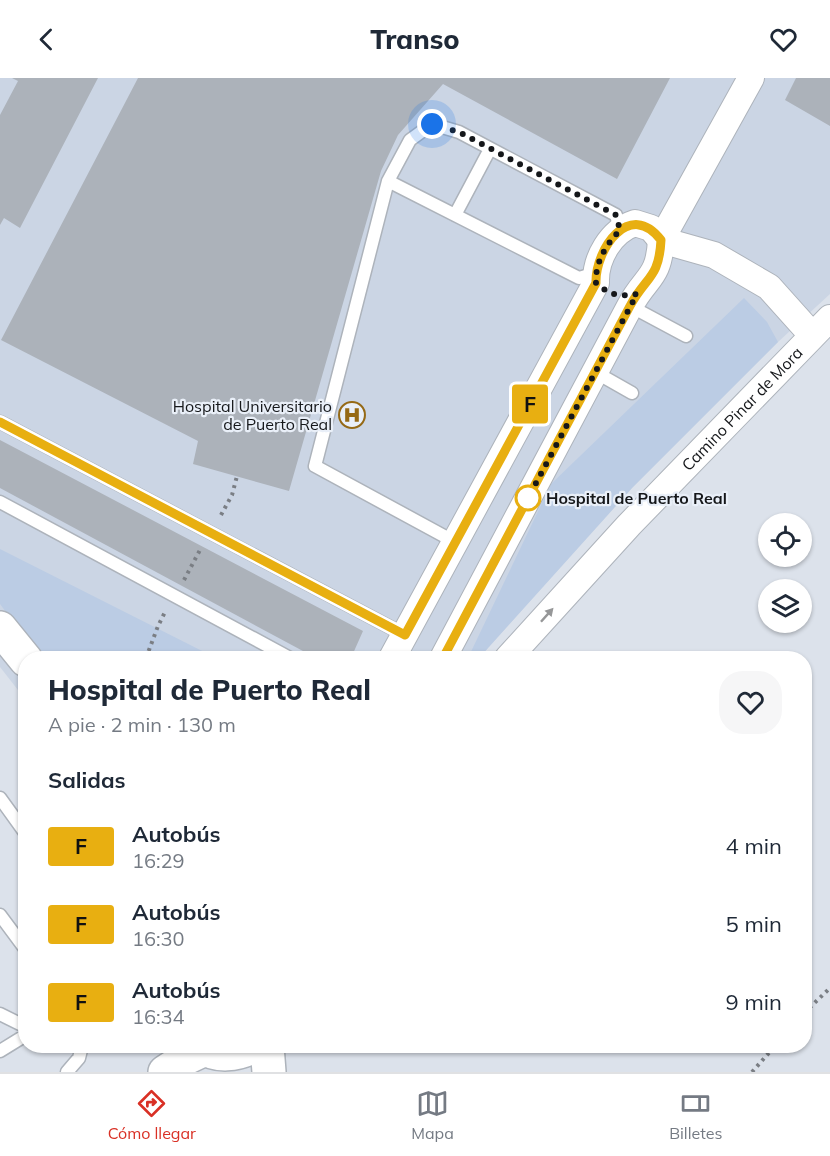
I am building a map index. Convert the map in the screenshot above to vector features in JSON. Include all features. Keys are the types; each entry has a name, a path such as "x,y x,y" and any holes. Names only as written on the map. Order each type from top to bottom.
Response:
{"street":[{"path":"447,651 633,300 657,268 661,240 751,78"},
{"path":"396,651 596,278 604,251 620,230 635,223 651,228 661,240 714,255 769,288 821,327"},
{"path":"596,278 605,291 633,300"},
{"name":"Camino Pinar de Mora","path":"514,651 629,525 821,327"},
{"path":"0,628 19,651"},
{"path":"147,1072 162,1053"},
{"path":"165,1072 188,1056 225,1053"},
{"path":"268,1053 269,1072"}],"lane":[{"path":"455,542 315,466 388,181 410,140 432,124 459,132 616,215 620,230"},
{"path":"455,215 489,149"},
{"path":"388,181 579,278 596,278"},
{"path":"633,300 686,336"},
{"path":"595,372 632,393"},
{"path":"0,422 405,635"},
{"path":"0,502 278,651"},
{"path":"0,798 18,823"},
{"path":"0,915 18,939"},
{"path":"0,1014 18,1023"},
{"path":"0,1051 18,1040"},
{"path":"67,1072 79,1058 80,1053"}],"path":[{"path":"149,651 158,626 174,596 232,495 237,476"},
{"path":"812,1006 830,988"},
{"path":"752,1072 769,1053"}],"shaded area":[{"name":"Hospital Universitario de Puerto Real","path":"0,78 830,78 830,294 778,342 632,488 485,651 18,651 18,690 0,667"},
{"path":"744,298 767,322 778,342 632,488 485,651 471,651 551,484"},
{"path":"0,549 202,651 35,651 0,604"}],"building":[{"path":"12,78 98,78 20,228 4,218 0,225 0,115 18,81"},
{"path":"138,78 670,78 617,179 443,84 398,135 381,171 289,491 193,464 198,441 1,340"},
{"path":"796,78 830,78 830,126 785,100"},
{"path":"0,440 363,631 354,651 303,651 0,488"}],"bus line":[{"name":"F","path":"0,422 405,635 596,283 596,273 604,251 611,240 626,226 635,223 651,228 661,240 657,268 630,306 447,651"}],"place":[{"name":"Hospital Universitario de Puerto Real","path":"352,415"},
{"name":"Hospital de Puerto Real","path":"528,498"}],"route":[{"path":"432,124 459,132 616,215 620,230 611,240 599,262 596,283 605,291 621,297 637,294 528,498"}]}
